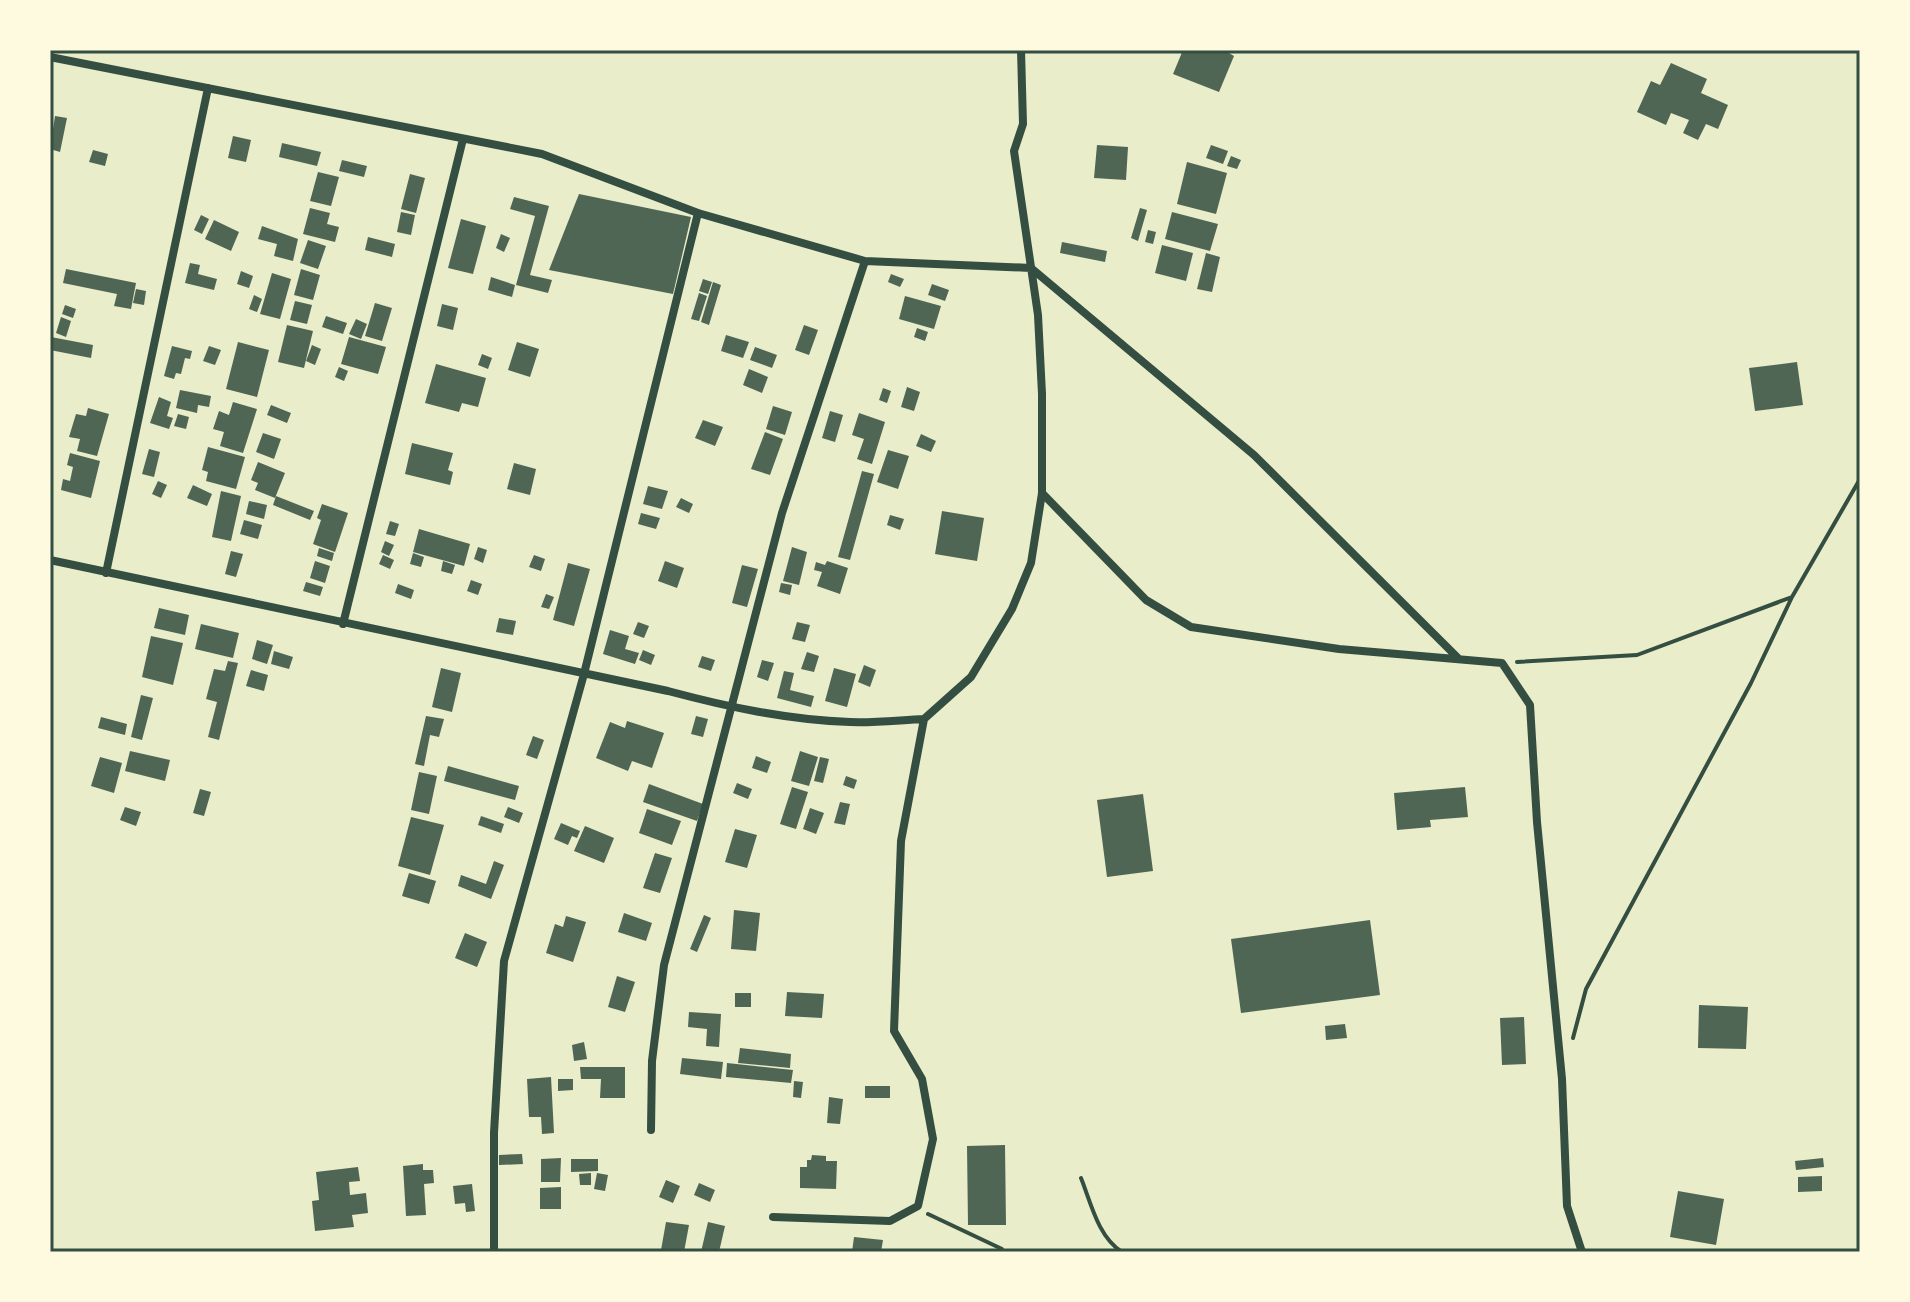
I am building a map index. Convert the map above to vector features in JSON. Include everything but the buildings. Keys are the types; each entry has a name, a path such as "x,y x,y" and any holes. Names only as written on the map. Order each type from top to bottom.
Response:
{"street":[{"path":"773,1217 890,1221 918,1206 933,1139 922,1079 894,1031 901,841 924,719 971,677 1012,609 1031,563 1042,493 1038,315 1014,151 1023,124 1021,50"},
{"path":"50,57 542,154 698,213 865,261 1031,268 1254,455 1459,659"},
{"path":"106,573 208,88"},
{"path":"343,624 463,139"},
{"path":"494,1252 494,1133 504,961 584,674 698,213"},
{"path":"651,1130 652,1061 664,965 782,513 865,261"},
{"path":"1042,493 1146,600 1191,627 1339,649 1502,663 1530,705 1537,822 1562,1079 1567,1206 1582,1252"},
{"path":"50,560 731,708 853,723 924,719"}],"path":[{"path":"1570,1049 1586,989 1737,709 1792,597 1860,479"},
{"path":"1502,663 1637,655 1792,597"},
{"path":"1081,1178 1101,1229 1114,1247 1122,1252"},
{"path":"918,1206 931,1217 1002,1249 1002,1252"}]}
